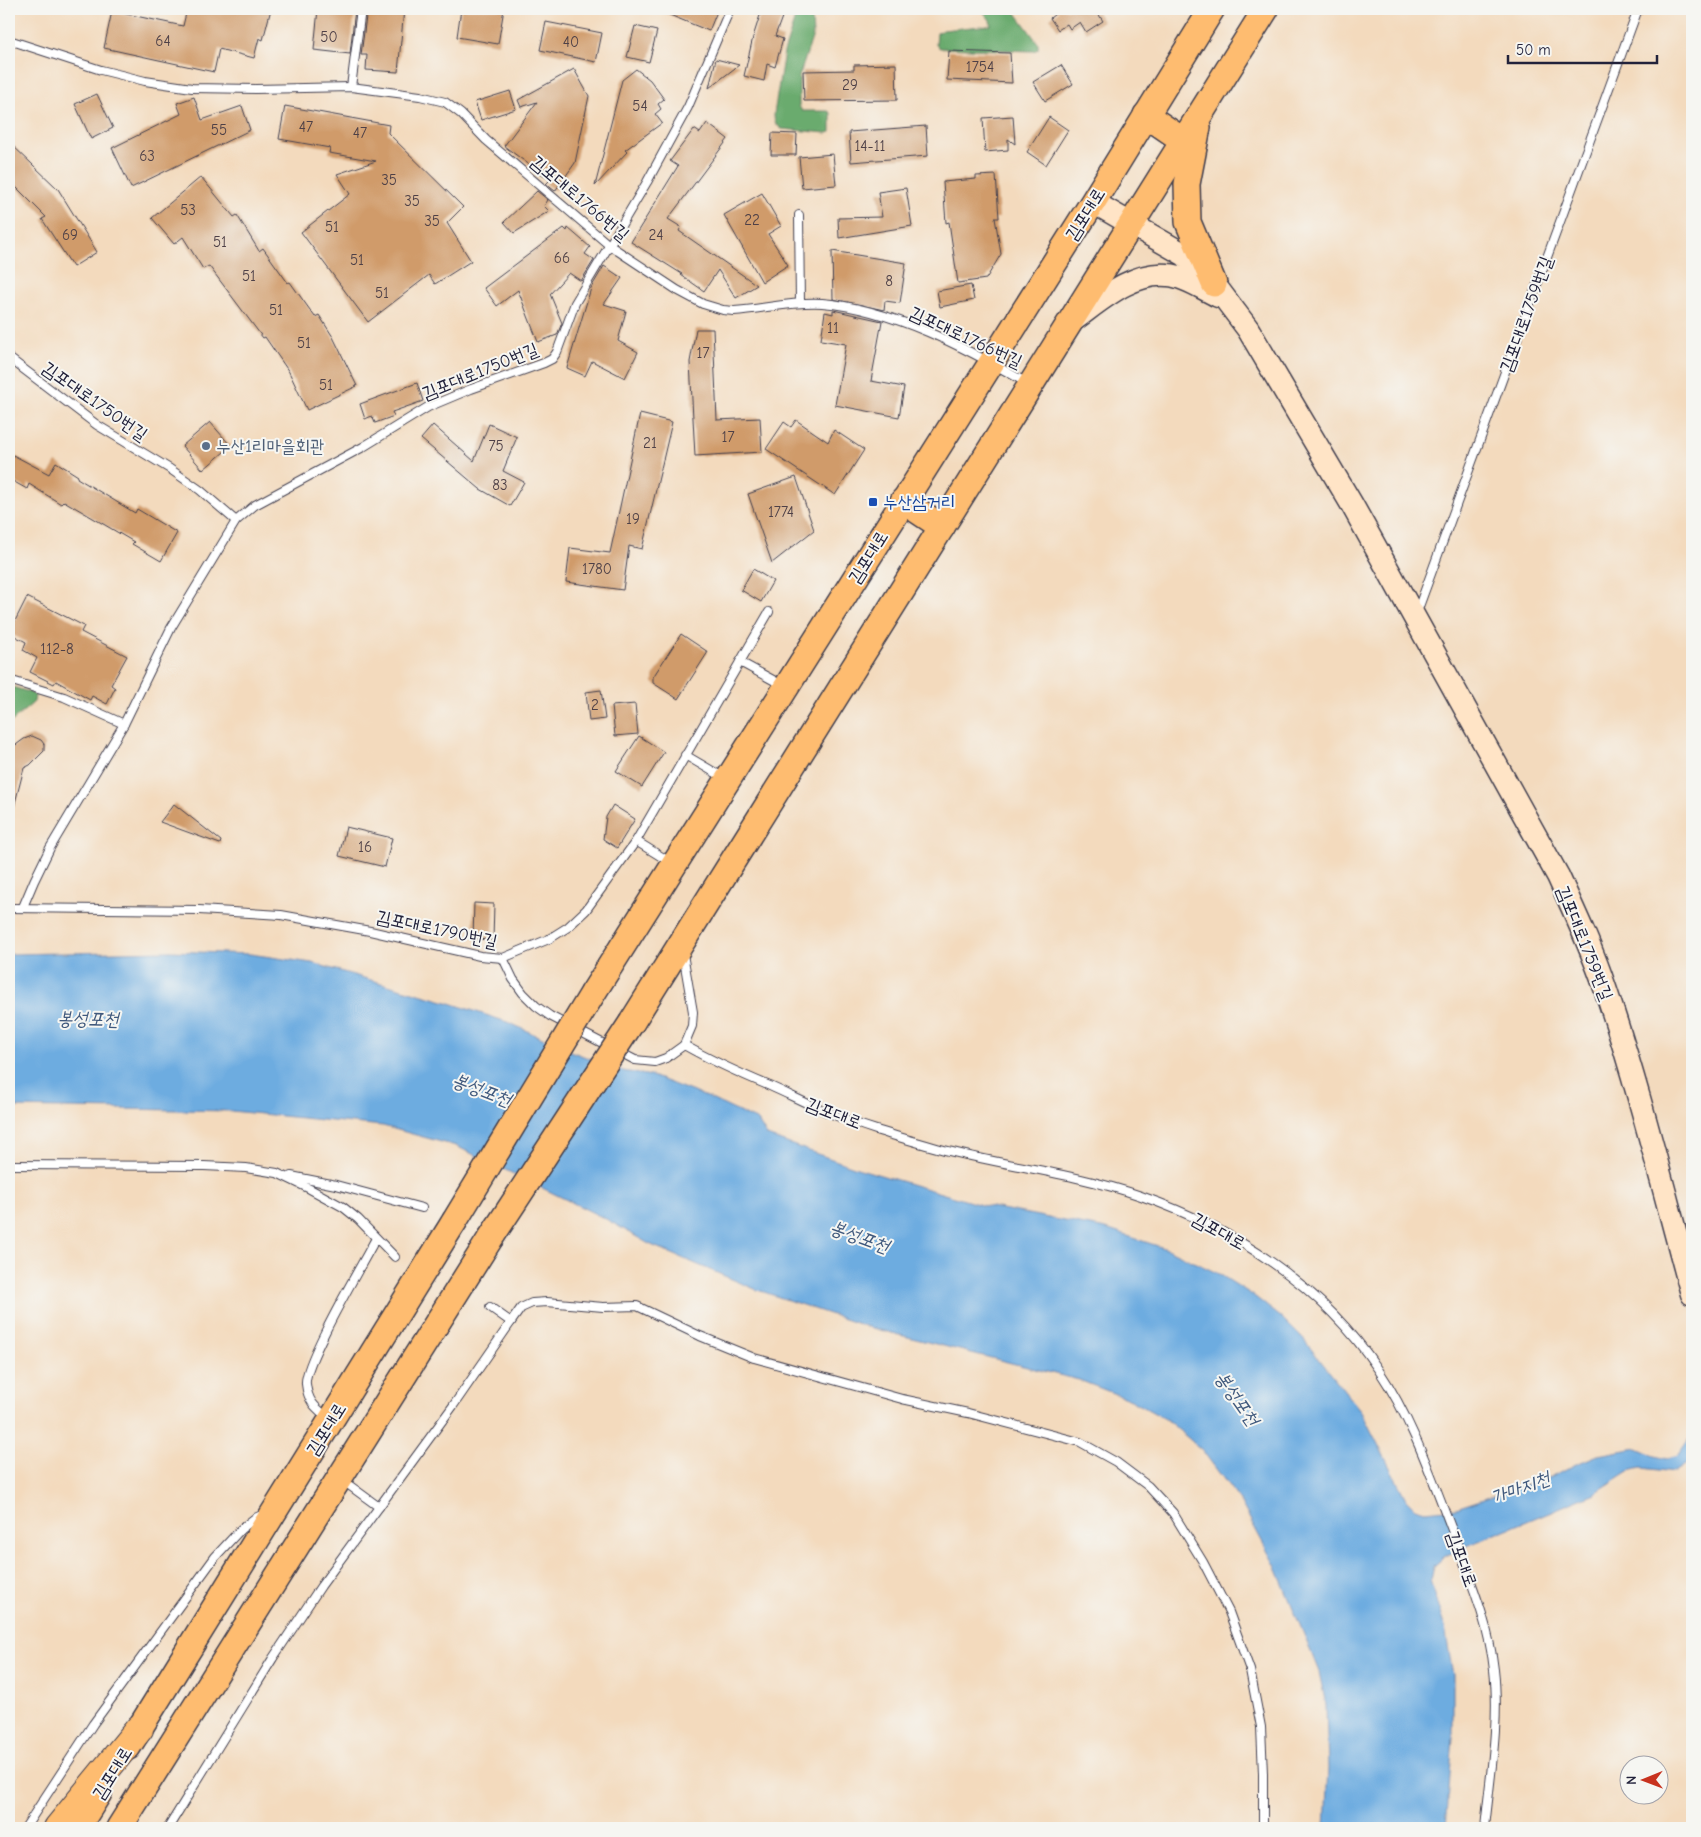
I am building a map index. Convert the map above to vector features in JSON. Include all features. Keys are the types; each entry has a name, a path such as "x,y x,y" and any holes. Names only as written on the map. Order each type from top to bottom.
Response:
{"highway":[{"path":"58,1828 139,1729"}],"main road":[{"name":"김포대로","path":"77,1828 454,1222 593,993 1093,202 1212,9"},
{"path":"681,944 1266,9"},
{"path":"1201,113 1187,184 1188,222 1220,292"},
{"path":"1146,115 1184,141"},
{"path":"903,502 942,527"},
{"name":"김포대로","path":"120,1828 490,1239 681,944"}],"street":[{"name":"김포대로1759번길","path":"1093,202 1184,255 1220,292 1248,329 1351,503 1558,876 1605,986 1630,1065 1692,1294"},
{"path":"1072,320 1120,288 1139,278 1169,275 1220,292"}],"lane":[{"path":"351,87 361,9"},
{"name":"김포대로1750번길","path":"23,907 50,848 124,724 171,628 236,521 255,505 363,448 428,407 471,389 544,363 552,358 559,346 575,303 678,127 730,9"},
{"name":"김포대로1759번길","path":"1415,619 1638,9"},
{"name":"김포대로1766번길","path":"9,40 101,70 145,81 192,88 351,87 420,96 445,102 462,114 486,140 609,245 677,290 712,308 734,311 800,303 839,305 883,316 930,332 991,362 1031,385"},
{"path":"799,215 800,303"},
{"name":"김포대로1750번길","path":"9,358 97,426 170,469 200,490 236,521"},
{"name":"김포대로1790번길","path":"9,908 199,910 281,914 328,922 480,956 503,958 549,939 568,927 586,910 636,841 769,612"},
{"path":"740,662 786,687"},
{"path":"9,680 64,697 124,724"},
{"path":"685,756 728,780"},
{"path":"636,841 674,864"},
{"path":"503,958 513,979 523,993 550,1016 635,1060 655,1062 666,1058 684,1045 692,1026 693,1012 681,944"},
{"name":"김포대로","path":"684,1045 722,1065 854,1122 938,1148 1075,1178 1137,1194 1190,1215 1232,1236 1265,1258 1295,1280 1325,1307 1353,1336 1378,1368 1395,1398 1432,1477 1475,1592 1492,1650 1495,1673 1496,1699 1485,1828"},
{"path":"9,1165 246,1168 336,1185 422,1208"},
{"path":"277,1174 343,1207 395,1257"},
{"path":"331,1420 309,1401 305,1382 314,1354 376,1238"},
{"path":"168,1828 273,1658 321,1586 453,1406 521,1308 532,1303 547,1302 603,1307 637,1306 700,1336 754,1358 902,1399 968,1413 1080,1442 1116,1462 1148,1486 1173,1513 1203,1562 1229,1612 1250,1670 1261,1727 1263,1828"},
{"path":"490,1307 511,1322"},
{"path":"340,1478 379,1507"},
{"path":"25,1828 93,1724 215,1557 241,1529 255,1518 277,1508"}],"green space":[{"path":"798,9 815,9 812,20 813,35 799,77 799,106 802,111 828,111 831,113 831,132 782,129 775,121 774,114 784,52"},
{"path":"981,9 1013,9 1038,43 1038,49 1033,51 940,48 936,45 937,33 943,30 991,25 990,20"},
{"path":"9,686 35,695 34,702 9,724"}],"water":[{"name":"봉성포천","path":"170,951 250,954 312,963 447,1002 510,1023 570,1051 623,1071 652,1076 709,1098 758,1121 767,1136 857,1168 981,1205 1106,1229 1167,1249 1219,1274 1254,1296 1282,1318 1303,1339 1361,1411 1406,1499 1415,1508 1425,1511 1456,1508 1554,1476 1598,1455 1637,1448 1667,1459 1677,1456 1692,1435 1692,1460 1675,1472 1641,1468 1629,1471 1595,1493 1469,1545 1443,1557 1433,1566 1430,1580 1444,1622 1453,1675 1453,1737 1446,1828 1325,1828 1328,1768 1326,1705 1319,1672 1275,1565 1240,1501 1202,1450 1167,1420 1131,1400 1079,1380 868,1327 755,1289 649,1244 606,1219 456,1146 383,1126 231,1111 9,1107 9,954"}],"building":[{"path":"187,9 271,9 263,40 259,38 254,58 219,49 214,72 104,48 112,11 183,26"},
{"path":"318,9 355,9 350,54 314,50"},
{"path":"367,9 404,9 398,72 366,70 367,55 361,55"},
{"path":"461,9 504,9 498,44 457,37"},
{"path":"655,9 718,9 709,31"},
{"path":"762,9 785,9 775,36 783,39 775,67 767,64 764,81 744,76"},
{"path":"1057,9 1101,9 1097,12 1103,21 1086,32 1080,22 1070,29 1067,24 1058,30 1050,18 1059,11"},
{"path":"546,22 602,33 596,62 540,50"},
{"path":"635,26 657,31 649,62 627,57"},
{"path":"949,51 1010,53 1012,83 947,80"},
{"path":"716,59 739,65 709,88"},
{"path":"896,64 897,100 804,101 803,71 854,70 854,65"},
{"path":"1061,65 1073,84 1045,101 1033,82"},
{"path":"574,69 589,96 575,163 555,191 546,184 550,180 504,146 537,102 521,107 518,100"},
{"path":"636,69 650,80 664,99 658,104 661,109 655,114 662,123 625,150 627,152 595,186 622,80"},
{"path":"510,91 516,109 481,120 475,102"},
{"path":"97,94 113,128 91,139 75,104"},
{"path":"194,97 202,120 242,106 250,130 131,188 112,148 181,114 177,103"},
{"path":"285,106 389,125 388,133 463,207 447,223 471,261 435,284 429,275 368,322 301,232 350,194 337,174 376,161 329,153 330,148 279,139"},
{"path":"1013,116 1015,144 1008,139 1008,150 985,152 983,118"},
{"path":"1049,117 1068,130 1046,165 1027,152"},
{"path":"707,123 728,139 668,219 681,227 679,231 757,285 736,298 718,270 704,291 682,274 631,242 678,166 670,161 694,129 700,133"},
{"path":"926,126 928,156 851,162 849,132"},
{"path":"772,133 797,134 796,155 771,155"},
{"path":"9,142 58,189 97,252 73,267 42,219 46,217 9,180"},
{"path":"833,154 836,185 802,188 799,157"},
{"path":"996,175 999,218 995,218 1001,254 986,279 958,283 949,222 946,223 943,182 976,179 976,176"},
{"path":"201,177 234,217 237,215 259,251 263,248 315,317 319,315 333,337 357,386 307,410 289,372 265,337 263,338 209,266 203,269 183,237 174,244 152,218"},
{"path":"906,188 912,226 839,238 838,218 882,217 878,192"},
{"path":"537,191 548,200 544,206 549,211 514,233 504,222"},
{"path":"762,193 781,226 768,234 788,265 762,282 724,215"},
{"path":"564,228 567,231 568,228 590,247 585,254 594,260 581,281 569,273 550,294 562,323 557,335 538,342 518,290 497,306 484,288"},
{"path":"832,251 906,263 900,303 885,301 884,310 833,299"},
{"path":"604,266 622,278 604,304 626,311 618,341 638,352 625,378 592,361 585,376 567,368 591,288"},
{"path":"971,285 974,300 940,307 937,291"},
{"path":"833,310 882,321 871,381 904,387 899,417 835,405 846,344 821,340 825,312 833,314"},
{"path":"696,329 713,329 717,420 760,418 762,452 695,456 690,362"},
{"path":"417,383 423,401 392,412 394,416 375,423 372,416 365,419 360,404"},
{"path":"640,414 672,422 642,549 629,546 623,590 566,582 570,548 610,553"},
{"path":"796,420 828,442 834,430 864,450 835,495 766,449 784,422 791,427"},
{"name":"누산1리마을회관","path":"210,422 231,446 203,470 182,446"},
{"path":"489,424 517,437 503,471 524,482 510,506 480,489 421,439 433,425 474,461"},
{"path":"13,455 49,474 56,462 78,476 77,478 135,513 137,509 177,533 161,561 132,544 134,542 64,501 61,504 29,484 27,489 9,479 9,463"},
{"path":"796,477 814,530 772,563 748,494"},
{"path":"753,569 773,581 761,602 741,590"},
{"path":"27,597 84,626 81,632 127,656 111,685 115,688 107,704 92,696 90,700 56,681 54,684 30,672 37,658 23,650 26,642 9,633"},
{"path":"681,634 708,652 678,699 653,683 653,677"},
{"path":"601,690 605,719 589,721 586,692"},
{"path":"635,704 638,734 615,736 612,706"},
{"path":"32,736 41,740 44,744 44,751 30,765 24,768 14,807 9,806 9,750 24,739"},
{"path":"639,736 664,752 642,787 616,771"},
{"path":"174,804 221,841 220,844 160,822"},
{"path":"613,805 635,819 617,848 603,839 606,817"},
{"path":"346,827 392,838 385,867 339,856"},
{"path":"474,903 494,904 493,940 473,939"}],"place":[{"name":"누산1리마을회관","path":"206,446"},
{"name":"누산삼거리","path":"873,502"}],"water label":[{"name":"가마지천","path":"1520,1487"}]}
